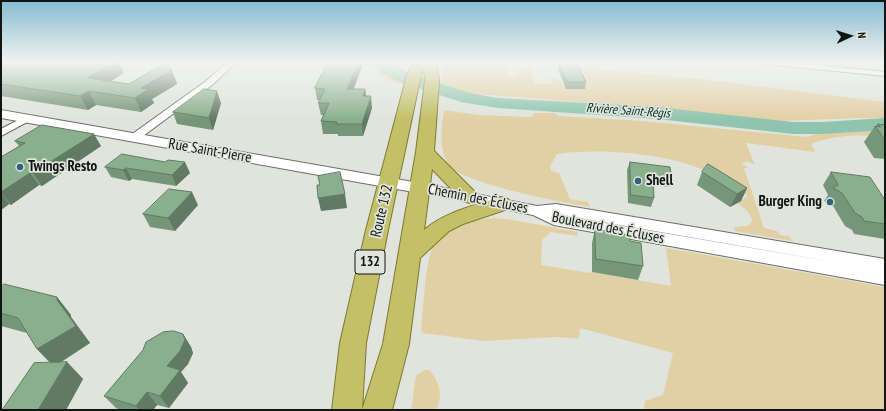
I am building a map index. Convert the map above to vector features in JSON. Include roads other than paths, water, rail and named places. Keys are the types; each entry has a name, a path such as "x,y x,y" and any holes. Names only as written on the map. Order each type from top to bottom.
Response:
{"highway":[{"name":"Route 132","path":"347,410 353,343 388,182 413,81"},
{"name":"Route 132","path":"377,410 396,344 424,152 432,81"},
{"path":"424,152 470,197"},
{"path":"410,254 436,230 446,224 501,204"}],"main road":[{"name":"Rue Saint-Pierre","path":"1,114 419,188"}],"street":[{"path":"135,137 210,81"},
{"path":"1,133 26,119"},
{"name":"Chemin des Écluses","path":"419,188 537,211"},
{"name":"Boulevard des Écluses","path":"537,211 556,209 885,265"},
{"name":"Boulevard des Écluses","path":"537,211 554,220 885,278"}],"waterway":[{"name":"Rivière Saint-Régis","path":"416,81 467,98 498,103 658,113 793,128 823,128 885,124"}],"place":[{"name":"Twings Resto","path":"20,167"},
{"name":"Shell","path":"638,181"},
{"name":"Burger King","path":"830,202"}]}
